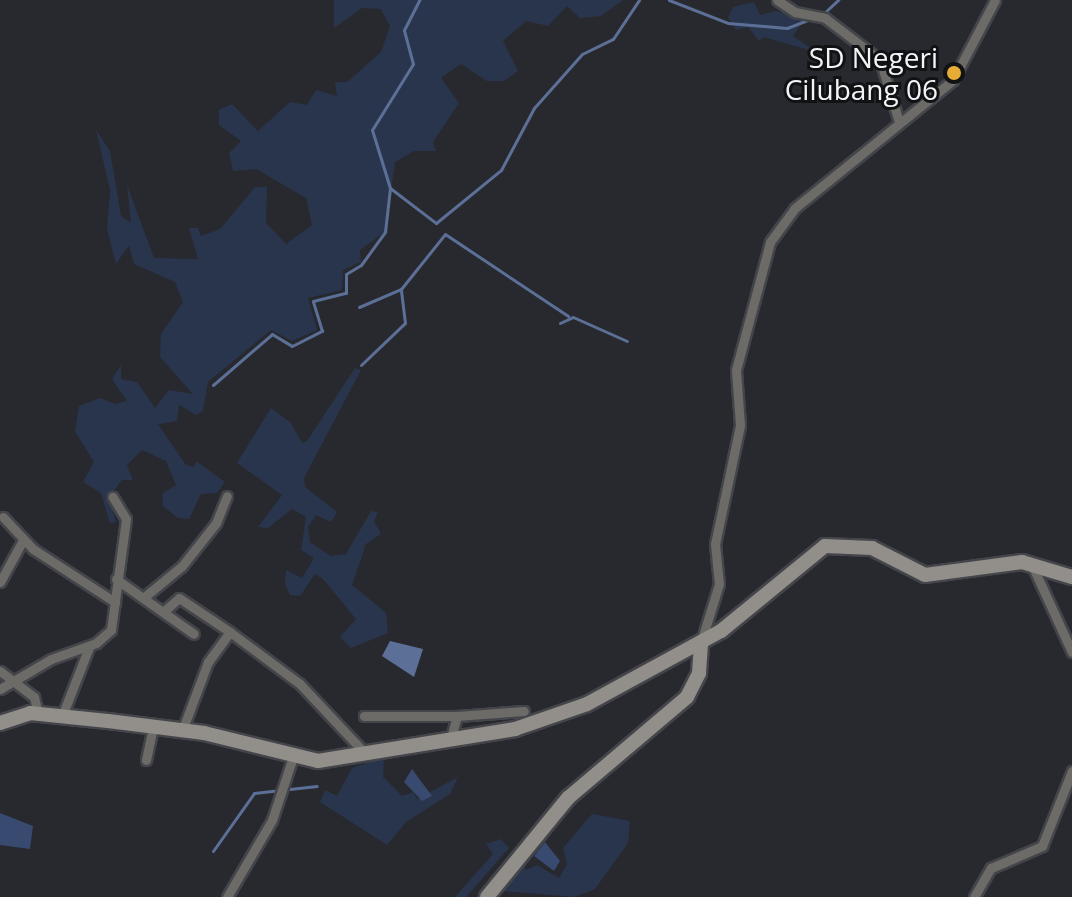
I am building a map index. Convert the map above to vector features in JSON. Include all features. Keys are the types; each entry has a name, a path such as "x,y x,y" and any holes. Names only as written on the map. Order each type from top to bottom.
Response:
{"street":[{"path":"777,0 795,12 817,15 880,60 898,119"},
{"path":"487,897 568,798 687,697 699,673 701,642 719,584 715,544 739,433 736,370 767,251 779,224 898,119 953,80 995,0"},
{"path":"143,598 182,566 216,523 227,496"},
{"path":"0,689 89,647 111,630 126,519 113,497"},
{"path":"3,517 23,540 115,602"},
{"path":"0,582 23,540"},
{"path":"0,723 38,713 182,731 318,761 564,714 701,642 825,546 872,548 933,576 1031,563 1072,577"},
{"path":"1031,563 1072,652"},
{"path":"116,579 194,634"},
{"path":"163,612 179,598 230,632 300,684 363,751"},
{"path":"182,731 208,662 230,632"},
{"path":"62,716 89,647"},
{"path":"0,671 34,697 38,713"},
{"path":"364,716 457,716 524,711"},
{"path":"451,738 457,716"},
{"path":"146,760 153,727"},
{"path":"227,897 281,798 293,757"},
{"path":"974,897 991,868 1042,846 1072,771"}],"shaded area":[{"path":"334,0 623,0 601,16 580,18 567,6 548,26 526,21 503,41 518,71 504,81 487,81 461,64 441,78 459,103 433,142 436,151 414,151 395,162 385,232 360,250 361,262 343,270 342,290 308,298 317,330 292,341 271,330 208,382 203,411 196,415 179,405 177,421 158,424 186,465 194,467 196,461 225,482 217,493 201,494 189,519 178,518 163,506 162,494 176,485 166,461 142,450 127,465 133,480 122,480 109,497 116,522 110,523 101,493 83,482 94,462 75,431 79,406 100,398 115,404 127,401 112,379 121,365 121,379 137,382 155,408 169,390 193,394 160,357 161,334 183,302 175,282 134,264 129,245 116,264 107,229 110,190 96,130 110,151 121,216 131,223 127,185 154,258 198,259 189,228 198,228 201,236 220,229 255,187 267,187 266,223 286,244 312,225 306,198 256,169 233,171 229,153 241,141 219,125 219,110 232,104 258,131 290,102 307,105 316,90 337,96 335,82 347,82 381,52 390,26 381,9 362,8 334,28"},
{"path":"754,2 760,15 775,11 805,18 793,36 816,52 764,37 759,41 748,27 736,30 728,17 733,7"},
{"path":"355,368 361,370 304,478 305,487 337,512 331,522 316,515 308,527 310,542 331,556 346,554 371,511 378,512 374,521 381,534 366,544 352,585 386,613 388,633 351,648 340,637 356,619 323,579 315,574 300,596 290,595 285,584 286,570 302,578 314,558 301,550 306,517 292,509 268,528 258,527 282,495 237,463 271,408 291,423 302,443 307,441"},
{"path":"390,641 423,649 414,677 382,656"},
{"path":"384,757 383,777 402,796 413,792 417,799 458,777 450,794 406,822 387,845 320,802 325,790 337,796 352,768"},
{"path":"592,814 630,821 628,843 595,889 575,897 501,891 480,897 521,860 526,870 537,865 559,878 567,864 563,848"},
{"path":"501,839 509,848 466,897 455,897 493,854 486,844"}],"building":[{"path":"412,769 432,796 422,801 404,782"},
{"path":"0,813 33,826 30,849 0,845"},
{"path":"545,842 560,861 554,871 534,856"}],"waterway":[{"path":"213,385 272,334 292,346 322,331 313,301 346,293 346,274 361,265 385,232 390,188 372,130 413,64 404,30 419,0"},
{"path":"390,188 436,223 501,170 534,108 582,54 613,39 639,0"},
{"path":"669,0 728,23 787,28 813,18"},
{"path":"823,14 838,0"},
{"path":"359,307 401,289 445,234 568,316"},
{"path":"361,365 405,323 401,289"},
{"path":"560,323 573,317 627,341"},
{"path":"213,851 254,793 317,786"}],"place":[{"name":"SD Negeri Cilubang 06","path":"954,73"}]}
